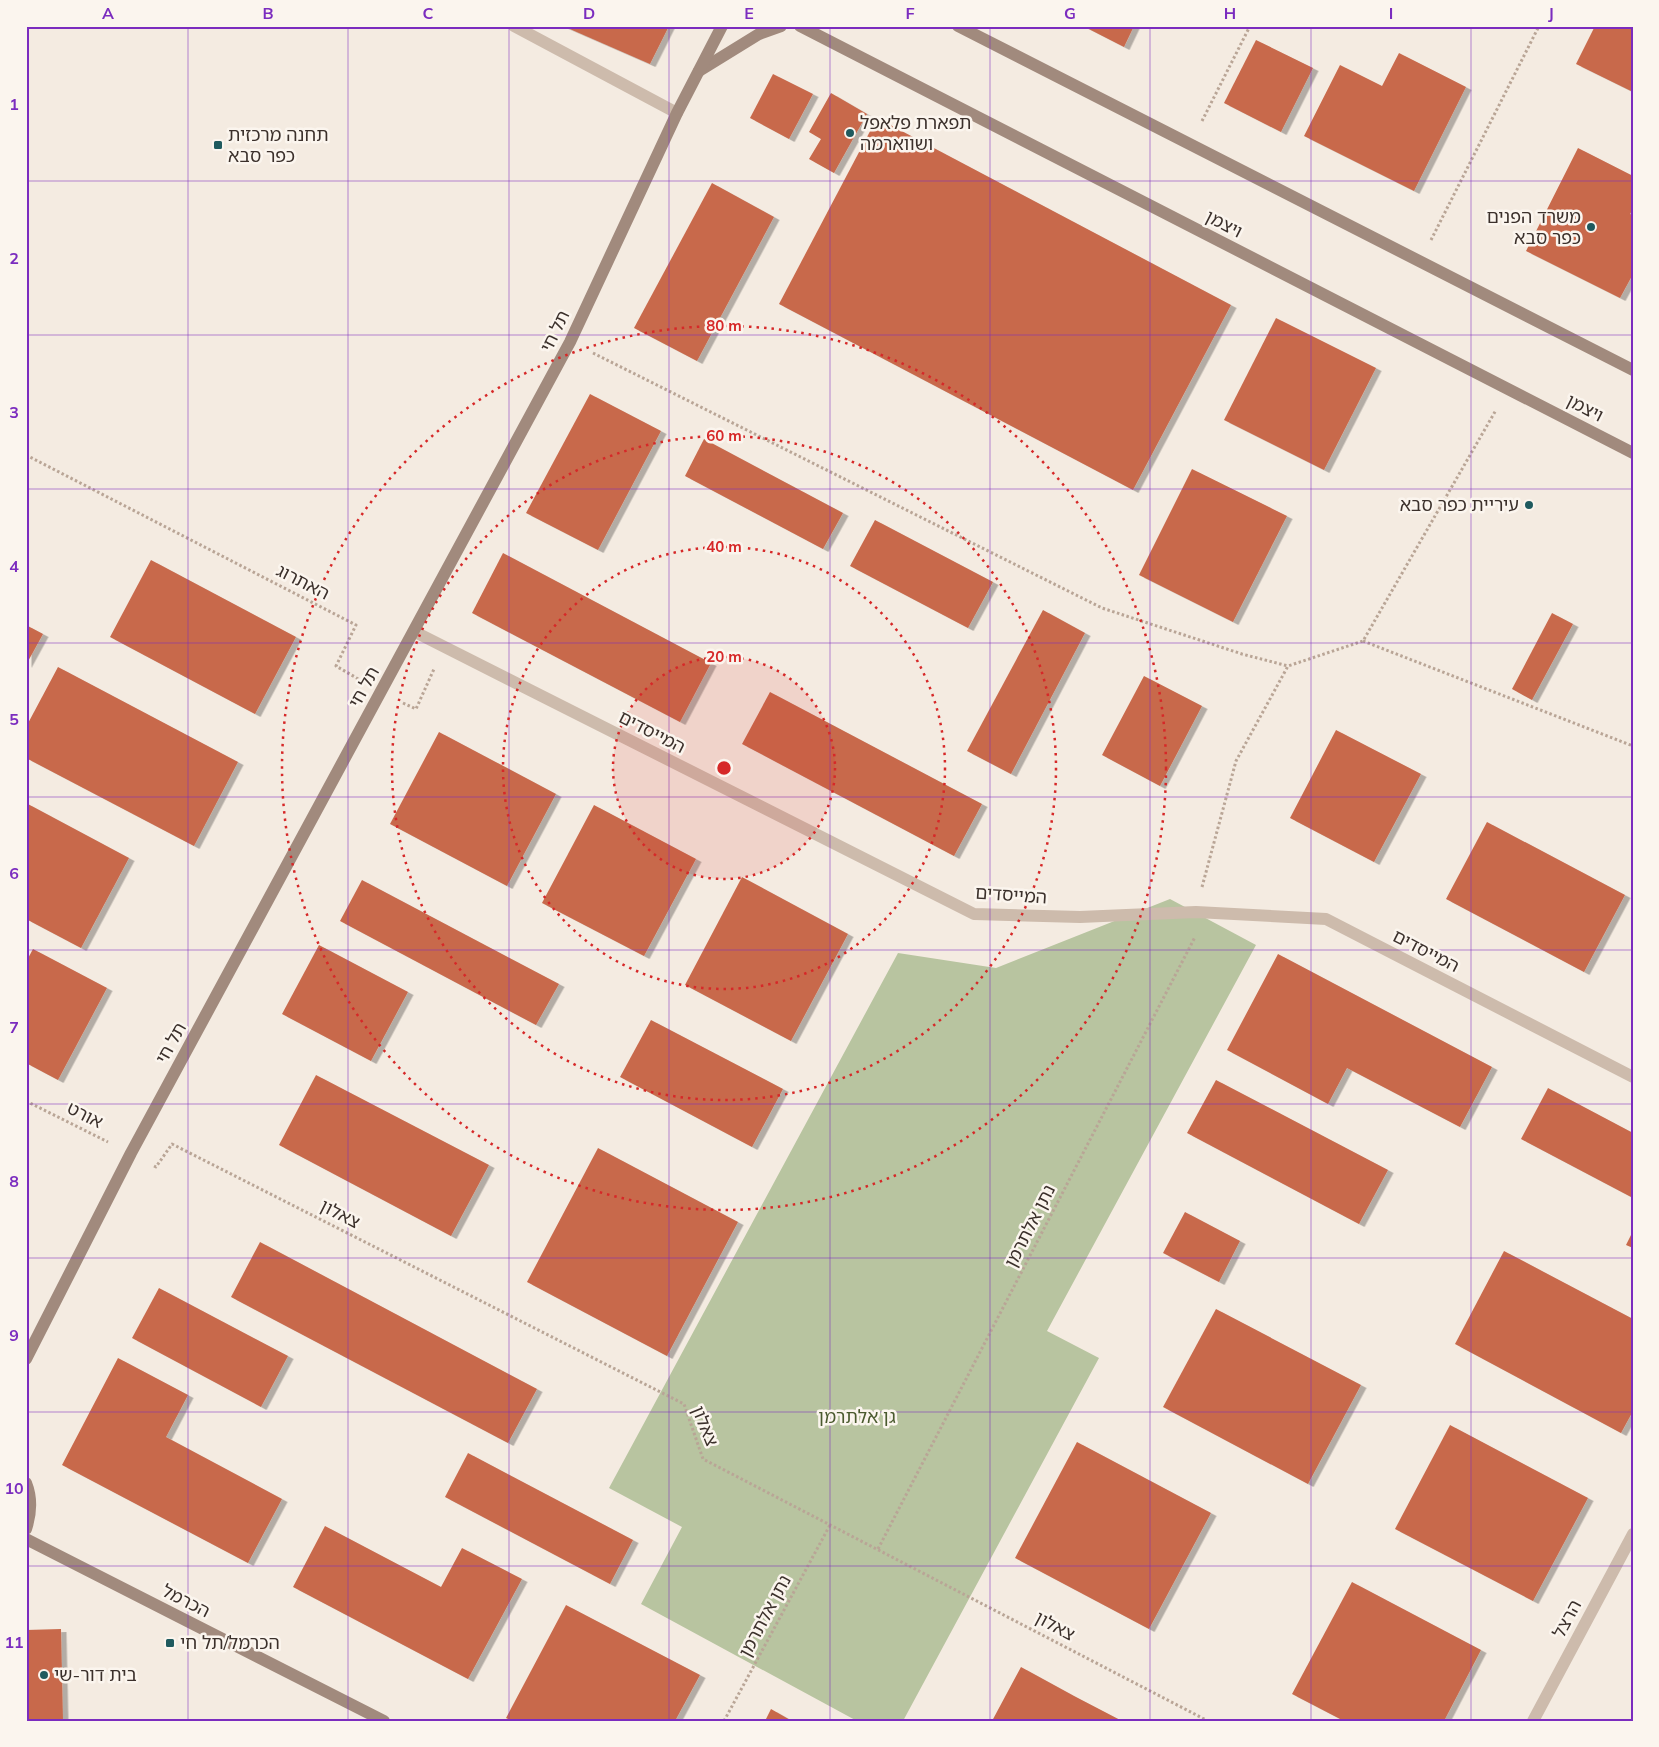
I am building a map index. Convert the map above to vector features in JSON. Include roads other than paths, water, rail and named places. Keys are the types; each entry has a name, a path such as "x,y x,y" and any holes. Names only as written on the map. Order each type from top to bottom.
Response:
{"street":[{"path":"514,26 678,113"},
{"name":"תל חי","path":"26,1359 131,1153 380,693 415,632 570,342 678,113 722,26"},
{"path":"699,71 759,34 780,26"},
{"name":"ויצמן","path":"800,26 1633,453"},
{"path":"958,26 1633,370"},
{"name":"המייסדים","path":"415,632 974,914 1080,917 1196,912 1326,919 1633,1077"},
{"path":"26,1483 30,1491 30,1515 26,1529"},
{"name":"הרצל","path":"1532,1721 1633,1534"},
{"name":"הכרמל","path":"26,1539 384,1721"}],"place":[{"name":"תפארת פלאפל ושווארמה","path":"850,133"},
{"name":"תחנה מרכזית כפר סבא","path":"218,145"},
{"name":"משרד הפנים כפר סבא","path":"1591,227"},
{"name":"עיריית כפר סבא","path":"1529,505"},
{"name":"הכרמל/תל חי","path":"170,1643"},
{"name":"בית דור-שי","path":"44,1675"}],"park label":[{"name":"גן אלתרמן","path":"857,1417"}]}
